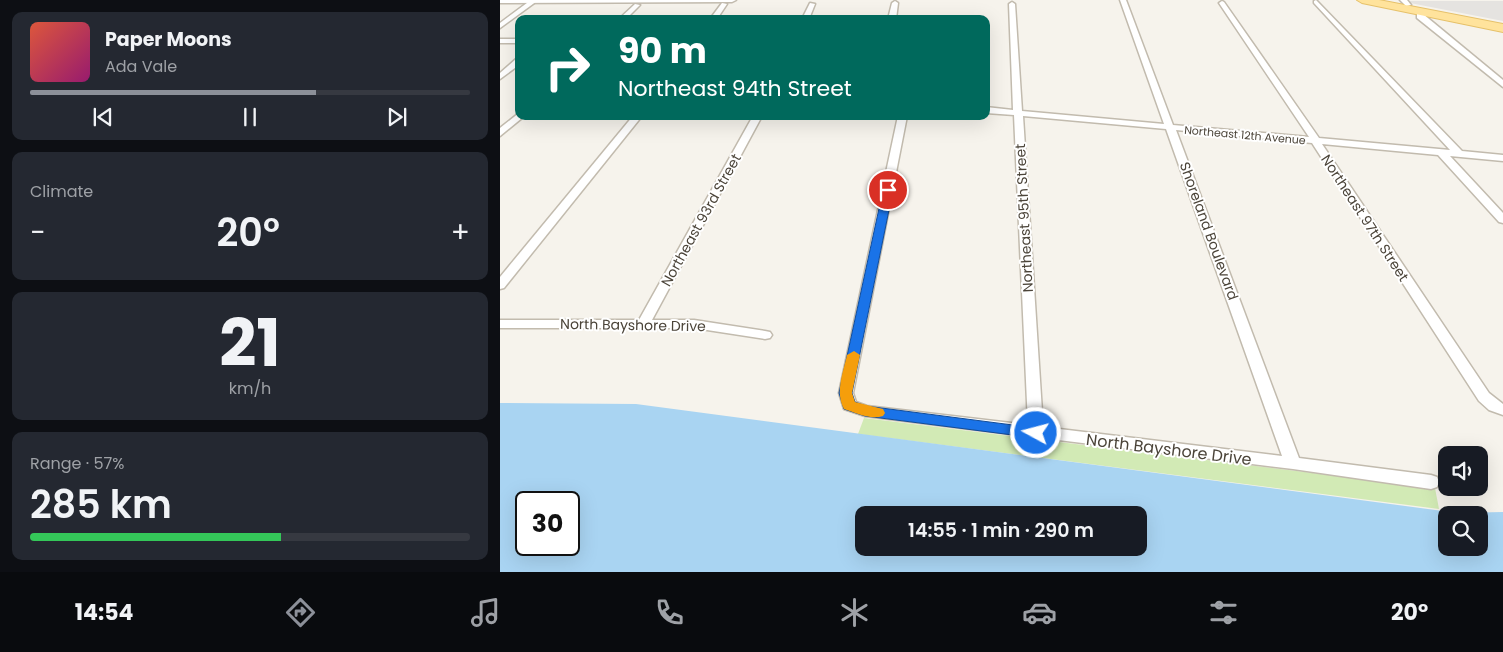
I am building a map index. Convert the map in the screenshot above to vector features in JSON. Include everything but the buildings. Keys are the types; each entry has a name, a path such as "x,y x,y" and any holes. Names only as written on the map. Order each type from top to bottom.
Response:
{"main road":[{"path":"1362,0 1503,28"},
{"path":"1382,0 1406,3 1503,24"}],"street":[{"path":"500,1 732,0"},
{"name":"Shoreland Boulevard","path":"1124,0 1293,463"},
{"path":"500,26 534,1"},
{"path":"1316,2 1460,155"},
{"path":"893,15 895,3"},
{"name":"Northeast 97th Street","path":"1222,3 1313,136 1314,141 1484,397 1499,408"},
{"path":"716,15 724,4"},
{"path":"807,15 812,4"},
{"name":"Northeast 95th Street","path":"1012,4 1036,433"},
{"path":"626,15 637,5"},
{"path":"1420,16 1503,84"},
{"path":"500,41 515,41"},
{"path":"500,77 515,64"},
{"name":"Northeast 12th Avenue","path":"990,110 1503,158"},
{"path":"500,133 515,120"},
{"path":"500,285 635,120"},
{"name":"Northeast 93rd Street","path":"643,324 756,120"},
{"name":"North Bayshore Drive","path":"902,120 846,393 849,405 865,411 1293,463 1431,482"},
{"path":"1442,153 1503,220"},
{"name":"North Bayshore Drive","path":"500,324 694,324 765,335"}],"green space":[{"path":"864,418 1435,488 1438,506 1438,509 858,434"}],"shaded area":[{"path":"1409,1 1503,1 1503,21 1410,3"}],"water":[{"path":"500,403 636,404 1438,510 1438,556 1488,556 1488,512 1503,512 1503,572 500,572"}],"slow traffic":[{"path":"854,355 846,393 849,405 865,411 878,413"}],"route":[{"path":"888,190 846,393 849,405 865,411 1036,433"}]}
